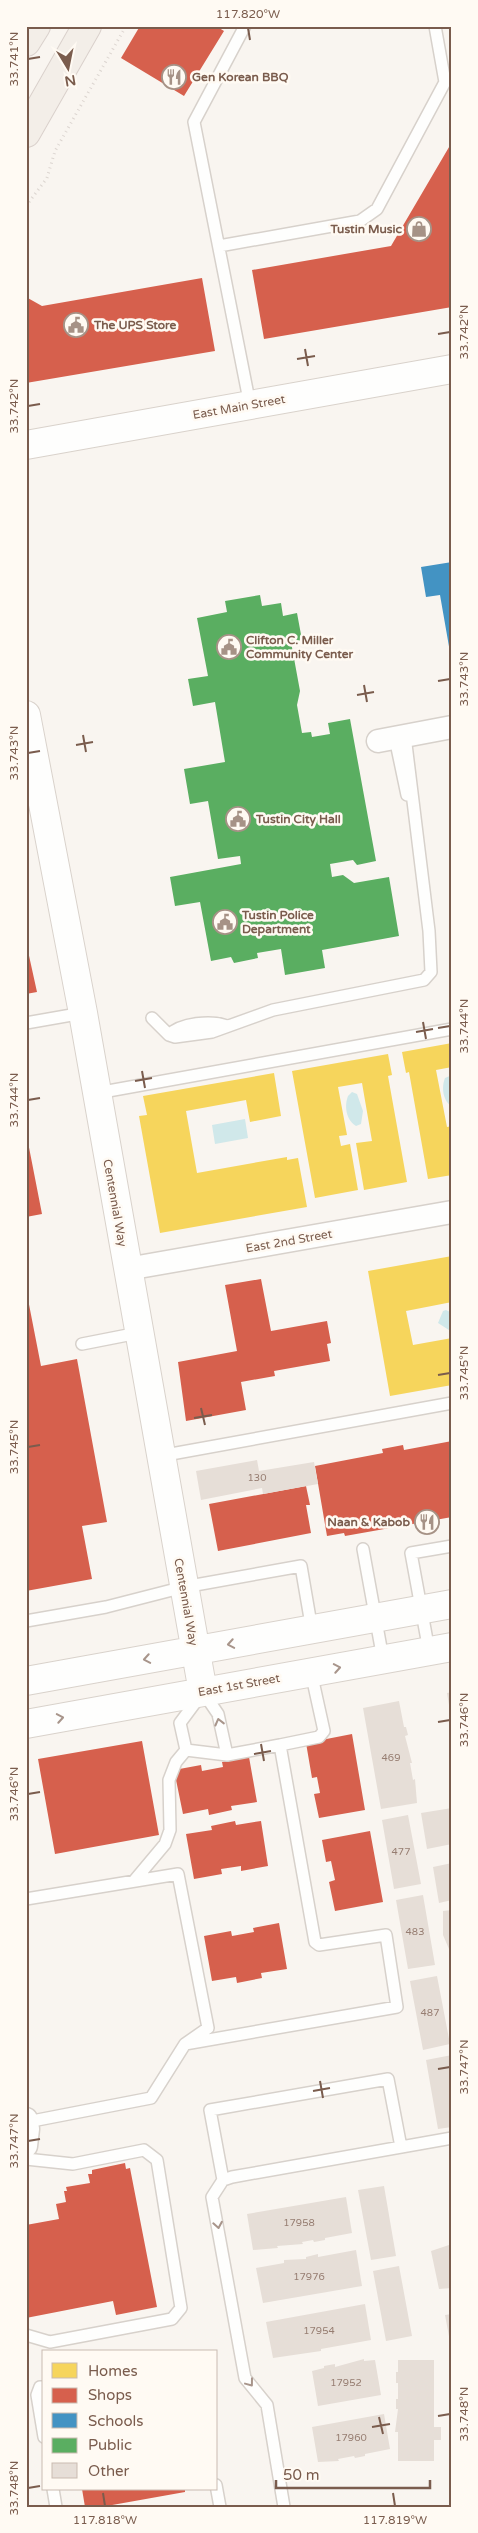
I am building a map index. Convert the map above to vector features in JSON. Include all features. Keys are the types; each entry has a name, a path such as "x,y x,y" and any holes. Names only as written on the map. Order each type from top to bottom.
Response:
{"main road":[{"path":"26,133 87,26"},
{"name":"East Main Street","path":"26,445 452,369"},
{"name":"Centennial Way","path":"26,715 83,1013 138,1333 203,1692"},
{"path":"26,1681 452,1604"},
{"name":"East 1st Street","path":"26,1724 440,1649"}],"street":[{"path":"392,738 452,727"},
{"name":"East 2nd Street","path":"127,1269 452,1212"},
{"path":"26,2119 26,2146"}],"lane":[{"path":"245,26 194,122 250,405"},
{"path":"219,246 360,221 377,209 445,82 434,26"},
{"path":"152,1018 169,1035 176,1028 212,1023 227,1026 273,1010 424,980 431,972 429,931 414,812 392,738"},
{"path":"26,1023 83,1013"},
{"path":"97,1093 452,1029"},
{"path":"82,1344 138,1333"},
{"path":"160,1456 452,1403"},
{"path":"440,1649 421,1610 411,1553 452,1546"},
{"path":"364,1549 383,1659"},
{"path":"26,1621 106,1606 184,1587 301,1566 312,1630"},
{"path":"186,1750 227,1755 319,1737 324,1731 311,1672"},
{"path":"186,1750 180,1723 203,1692 218,1714 227,1755"},
{"path":"185,2044 397,2007 386,1935 320,1945 315,1942 280,1745"},
{"path":"134,1881 165,1844 170,1830 169,1780 176,1762 186,1750"},
{"path":"26,1899 178,1874 208,2028 185,2044 151,2098 27,2122"},
{"path":"284,2507 268,2405 245,2378 212,2197 223,2180 210,2110 388,2079 401,2147"},
{"path":"223,2180 452,2138"},
{"path":"26,2159 73,2164 144,2150 157,2160 180,2308 172,2319 50,2342 26,2334"},
{"path":"42,2387 40,2387 37,2394 42,2425"},
{"path":"53,2490 56,2507"},
{"path":"217,2490 220,2507"}],"path":[{"path":"26,206 47,178 55,151 126,26"}],"water":[{"path":"452,1075 452,1107 445,1098 443,1090 445,1078"},
{"path":"352,1092 357,1094 363,1111 361,1124 356,1126 348,1117 346,1108 348,1096"},
{"path":"245,1119 248,1138 215,1144 212,1125"},
{"path":"446,1310 452,1313 452,1332 438,1323 443,1311"}],"building: Homes":[{"path":"452,1043 452,1067 436,1070 447,1127 452,1126 452,1175 428,1179 409,1072 406,1073 402,1052"},
{"path":"388,1054 392,1075 388,1076 407,1182 364,1190 356,1143 372,1141 362,1083 338,1087 347,1135 339,1136 341,1146 350,1144 358,1190 315,1198 292,1071"},
{"path":"274,1073 281,1116 250,1122 246,1100 186,1111 197,1173 287,1157 287,1160 298,1158 307,1207 160,1233 139,1116 147,1115 143,1096"},
{"path":"452,1256 452,1302 406,1311 413,1345 452,1338 452,1385 390,1396 368,1271"}],"building: Shops":[{"name":"Gen Korean BBQ","path":"140,26 216,26 224,31 184,96 121,58"},
{"path":"452,142 452,307 264,339 252,270 391,246"},
{"path":"202,278 215,351 26,383 26,297 42,306"},
{"path":"26,942 37,992 26,994"},
{"path":"26,1132 42,1214 26,1217"},
{"path":"261,1279 271,1331 327,1321 331,1343 327,1344 330,1361 274,1371 275,1376 241,1382 246,1410 186,1421 178,1362 237,1351 225,1285"},
{"path":"26,1289 41,1366 77,1359 107,1522 82,1526 92,1579 26,1591"},
{"path":"452,1441 452,1517 345,1536 344,1533 327,1536 315,1466 383,1453 382,1449 403,1445 404,1450"},
{"path":"306,1486 310,1505 306,1505 311,1533 218,1551 209,1504"},
{"path":"352,1734 365,1810 319,1818 314,1794 320,1793 317,1777 312,1778 306,1743"},
{"path":"142,1741 159,1835 55,1854 38,1759"},
{"path":"249,1757 257,1802 231,1806 232,1810 209,1815 208,1809 183,1814 174,1770 201,1765 202,1771 223,1767 222,1762"},
{"path":"235,1821 236,1825 261,1821 268,1866 241,1871 241,1866 221,1869 222,1874 194,1879 186,1834 212,1830 211,1826"},
{"path":"370,1831 383,1902 335,1911 329,1882 335,1880 331,1861 326,1862 322,1840"},
{"path":"279,1923 287,1969 261,1973 262,1978 237,1983 236,1977 212,1981 204,1936 231,1931 232,1936 254,1932 253,1928"},
{"path":"125,2163 126,2169 130,2168 157,2307 116,2315 113,2301 26,2318 26,2225 59,2219 56,2204 66,2202 64,2191 67,2191 66,2187 90,2183 88,2174 92,2174 92,2170"},
{"path":"82,2490 185,2490 185,2492 101,2507 85,2507"}],"building: Schools":[{"path":"452,562 451,658 440,595 426,597 421,567"}],"building: Public":[{"path":"260,595 262,606 281,603 283,616 297,613 302,640 291,642 300,691 297,705 302,733 311,732 312,737 330,734 328,723 350,719 376,861 357,865 353,860 330,864 332,877 343,875 354,883 389,877 399,936 322,950 325,968 285,975 281,949 257,953 258,958 234,963 231,957 211,961 200,902 175,906 170,877 241,864 240,856 218,859 208,801 190,804 184,769 225,762 215,702 193,706 188,679 208,676 197,618 227,612 225,601"}],"building: Other":[{"path":"257,1460 259,1471 314,1462 318,1484 263,1494 262,1488 201,1500 196,1471"},
{"path":"452,1692 452,1717 451,1717 447,1693"},
{"path":"399,1701 404,1727 406,1727 408,1735 405,1736 412,1763 410,1763 413,1780 415,1779 417,1803 381,1809 363,1708"},
{"path":"452,1808 452,1844 427,1849 421,1813"},
{"path":"408,1815 421,1884 394,1889 382,1820"},
{"path":"452,1863 452,1900 439,1903 433,1867"},
{"path":"423,1895 435,1965 408,1969 396,1900"},
{"path":"452,1910 452,1956 443,1935 443,1911"},
{"path":"437,1976 450,2044 423,2050 410,1981"},
{"path":"452,2055 452,2127 438,2129 426,2060"},
{"path":"384,2186 396,2256 371,2260 358,2190"},
{"path":"346,2197 352,2233 314,2242 313,2240 302,2242 303,2244 253,2250 247,2214"},
{"path":"452,2244 452,2288 439,2289 431,2251"},
{"path":"356,2250 362,2286 263,2303 256,2268 284,2263 284,2260 306,2259 306,2257 318,2254 318,2257"},
{"path":"399,2266 412,2336 386,2341 373,2271"},
{"path":"365,2304 371,2340 321,2349 321,2351 273,2358 266,2322"},
{"path":"452,2314 452,2347 451,2347 445,2315"},
{"path":"364,2359 364,2361 375,2360 381,2395 318,2406 312,2371 324,2368 324,2366 335,2364 335,2367"},
{"path":"398,2360 434,2360 434,2427 441,2427 441,2440 434,2440 434,2461 398,2461 398,2432 395,2432 398,2409 396,2409 396,2399 398,2399 396,2372 398,2372"},
{"path":"384,2414 390,2449 355,2458 354,2456 338,2459 339,2461 318,2462 312,2427"}],"place":[{"name":"Gen Korean BBQ","path":"174,77"},
{"name":"Tustin Music","path":"419,229"},
{"name":"The UPS Store","path":"76,325"},
{"name":"Clifton C. Miller Community Center","path":"229,647"},
{"name":"Tustin City Hall","path":"238,819"},
{"name":"Tustin Police Department","path":"225,922"},
{"name":"Naan & Kabob","path":"427,1522"}]}
